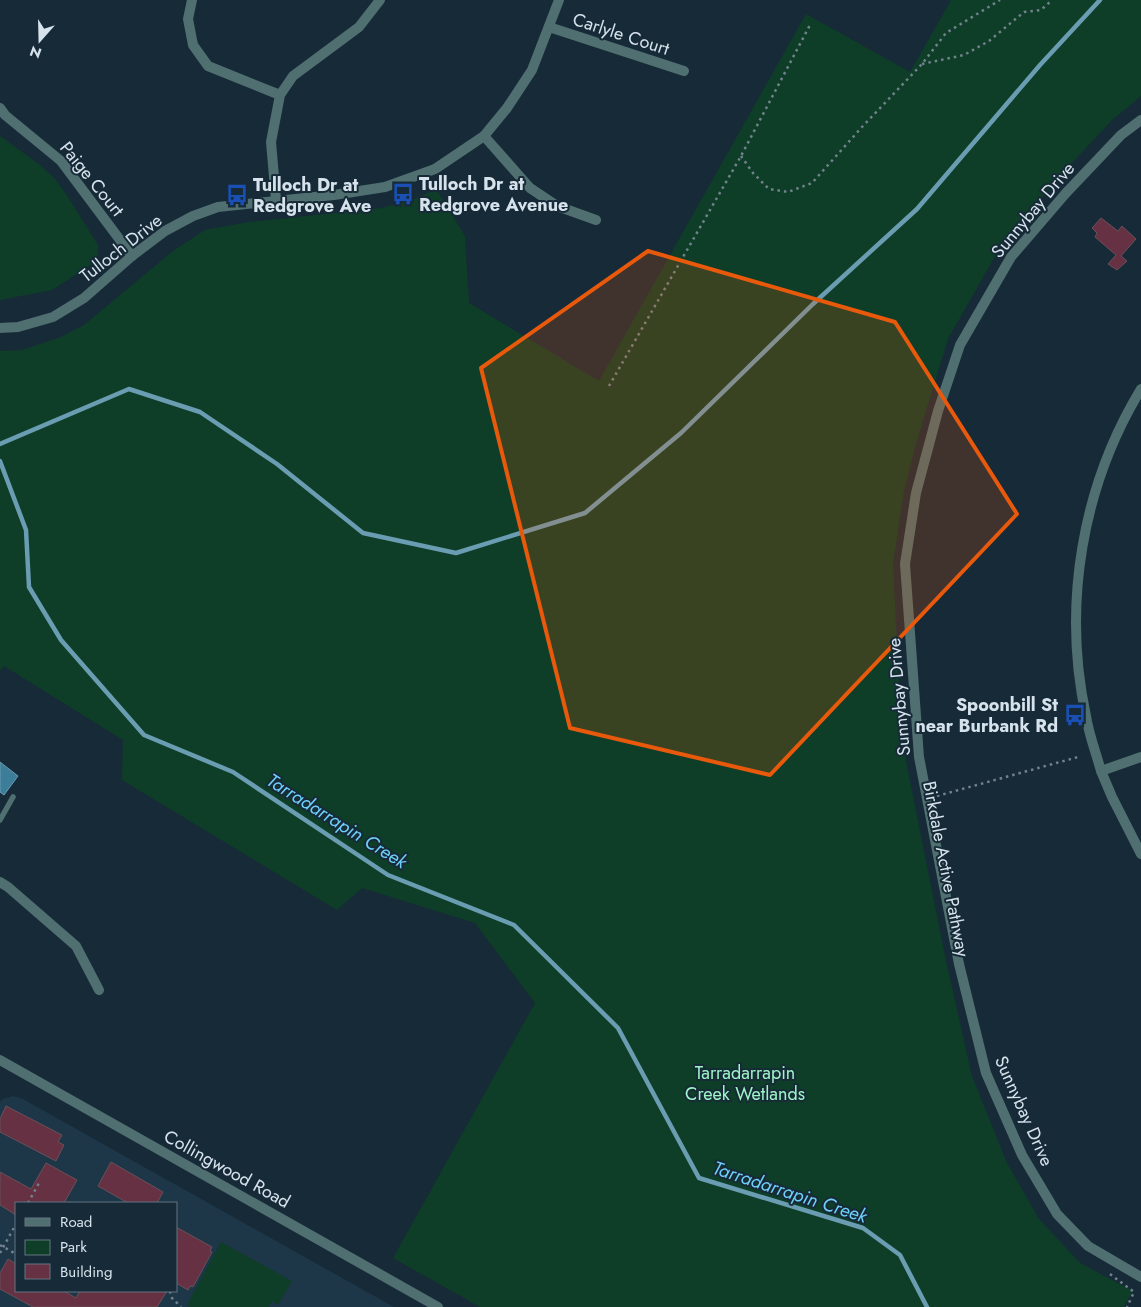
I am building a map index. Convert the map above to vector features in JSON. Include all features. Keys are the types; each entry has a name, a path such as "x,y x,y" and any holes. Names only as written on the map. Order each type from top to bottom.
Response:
{"street":[{"path":"192,0 188,19 193,45 208,66 280,95"},
{"path":"276,200 270,142 280,95 293,76 359,27 380,0"},
{"name":"Tulloch Drive","path":"0,328 18,327 53,317 84,298 164,231 218,206 334,195 385,187 435,169 484,136 519,92 532,70 559,0"},
{"name":"Carlyle Court","path":"549,27 684,71"},
{"name":"Paige Court","path":"0,108 5,115 61,161 132,256"},
{"name":"Sunnybay Drive","path":"1141,120 1121,135 1066,193 1011,257 960,345 938,412 916,493 905,564 919,757 959,964 986,1073 1022,1155 1057,1214 1088,1246 1141,1277"},
{"path":"484,136 530,188 557,206 596,220"},
{"path":"1141,389 1118,434 1096,488 1084,542 1077,586 1075,622 1081,690 1086,717 1101,771 1112,798 1141,854"},
{"path":"1101,771 1141,756"},
{"path":"0,882 76,946 98,990"},
{"name":"Collingwood Road","path":"0,1060 438,1307"}],"lane":[{"path":"0,820 13,797"}],"path":[{"path":"741,156 753,173 769,189 788,192 812,183 922,64 946,33 1000,0"},
{"path":"922,64 964,55 989,41 1024,12 1041,10 1052,0"},
{"path":"609,386 741,156 811,23"},
{"path":"926,798 1078,757"},
{"path":"29,1202 39,1183"},
{"path":"0,1253 2,1246 15,1226"},
{"path":"2,1246 15,1253"},
{"path":"1103,1269 1134,1292 1128,1307"},
{"path":"170,1292 172,1298 181,1307"}],"highlighted area":[{"path":"648,251 895,322 1017,514 770,775 570,728 481,368"}],"shaded area":[{"path":"13,1096 23,1099 394,1307 0,1307 0,1102"}],"green space":[{"name":"Tarradarrapin Creek Wetlands","path":"951,0 1141,0 1141,96 1111,121 1061,175 998,251 948,339 917,440 904,491 893,564 898,668 906,761 946,961 972,1076 1007,1163 1039,1219 1080,1263 1133,1291 1124,1307 480,1307 393,1258 535,1003 475,923 362,888 337,910 122,780 123,740 4,666 0,671 0,351 22,350 61,337 84,325 173,251 205,230 249,222 382,208 417,198 436,189 465,236 469,303 599,381 806,14 910,72"},
{"path":"0,136 40,165 55,179 98,245 98,258 94,263 52,290 0,300"},
{"path":"221,1242 292,1281 278,1305 272,1301 269,1307 191,1307 187,1305"}],"water":[{"path":"0,762 18,776 4,795 0,792"}],"building":[{"path":"1101,218 1118,231 1122,226 1136,239 1121,256 1127,261 1117,270 1108,264 1116,255 1095,237 1097,233 1092,228"},
{"path":"6,1106 62,1135 58,1142 64,1145 56,1161 0,1132 0,1119"},
{"path":"111,1162 163,1192 158,1202 126,1202 98,1186"},
{"path":"46,1163 77,1180 65,1202 15,1202 15,1214 0,1205 0,1172 31,1189"},
{"path":"178,1228 212,1247 210,1251 212,1252 193,1287 190,1286 188,1290 178,1284"},
{"path":"8,1259 15,1263 15,1292 66,1292 76,1298 79,1292 166,1292 157,1307 33,1307 0,1289 0,1273"}],"waterway":[{"path":"0,444 129,389 200,412 277,464 363,533 456,553 585,513 681,433 813,304 917,209 1040,65 1100,0"},
{"name":"Tarradarrapin Creek","path":"0,461 26,530 29,587 61,640 144,735 233,772 388,875 514,925 618,1028 699,1178 863,1228 900,1255 927,1307"}],"place":[{"name":"Tulloch Dr at Redgrove Avenue","path":"403,194"},
{"name":"Tulloch Dr at Redgrove Ave","path":"237,195"},
{"name":"Spoonbill St near Burbank Rd","path":"1075,715"}]}
